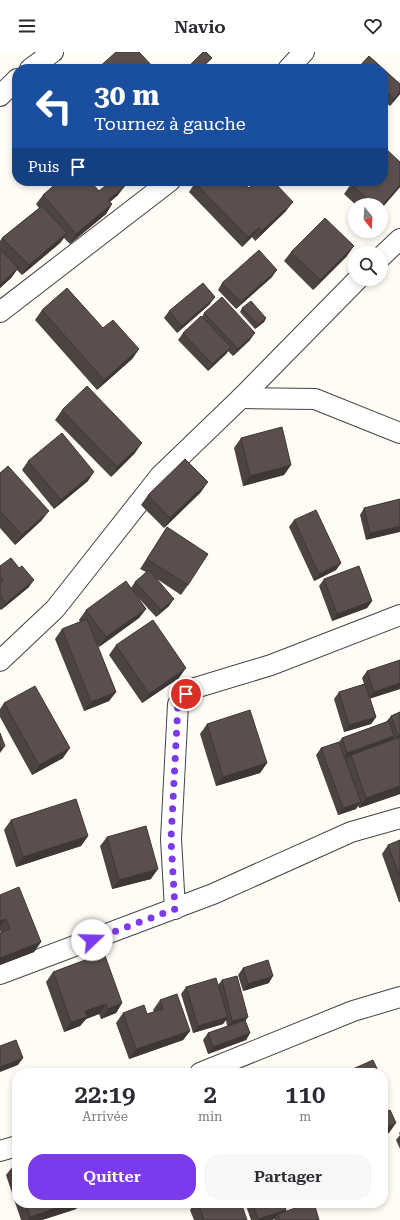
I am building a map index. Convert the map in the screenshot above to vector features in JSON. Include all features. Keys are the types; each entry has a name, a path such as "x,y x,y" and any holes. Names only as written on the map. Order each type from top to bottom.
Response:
{"street":[{"path":"37,64 53,52"},
{"path":"293,64 304,52"},
{"path":"0,96 12,84"},
{"path":"0,312 164,186"},
{"path":"388,250 400,239"},
{"path":"0,661 55,609 160,476 241,398 351,286"},
{"path":"241,398 315,399 400,433"},
{"path":"175,909 171,839 178,704 186,694 195,688 272,665 400,615"},
{"path":"0,974 213,894 351,832 400,818"},
{"path":"212,1068 353,1011 400,997"},
{"path":"0,1151 12,1147"}],"building":[{"path":"116,52 139,52 150,64 103,64"},
{"path":"203,52 206,52 212,58 205,64 191,64"},
{"path":"369,56 378,64 362,64"},
{"path":"388,73 400,84 400,92 394,99 388,93"},
{"path":"388,151 400,162 400,185 388,199 366,198 353,186 388,186"},
{"path":"53,186 94,186 99,191 105,186 125,186 108,200 112,204 76,234 43,195"},
{"path":"198,186 247,186 249,188 251,186 278,186 293,202 262,231 259,228 248,237"},
{"path":"42,206 67,233 29,265 2,238"},
{"path":"325,218 354,246 348,246 348,252 320,280 291,252"},
{"path":"0,249 18,268 0,285"},
{"path":"259,250 277,270 241,302 222,283"},
{"path":"203,283 215,297 182,326 169,311"},
{"path":"67,288 103,328 113,320 139,349 104,380 42,310"},
{"path":"222,297 255,333 238,349 204,313"},
{"path":"251,301 266,318 258,325 242,308"},
{"path":"201,316 231,347 212,364 183,333"},
{"path":"87,386 142,443 117,467 62,410"},
{"path":"282,427 291,465 250,476 241,438"},
{"path":"62,433 94,472 61,500 28,461"},
{"path":"185,459 208,482 170,518 148,495"},
{"path":"8,466 49,511 22,535 0,511 0,473"},
{"path":"400,499 400,526 370,533 364,508"},
{"path":"316,510 341,563 319,574 294,520"},
{"path":"167,527 208,554 188,585 147,559"},
{"path":"11,558 19,568 22,566 34,580 6,603 0,596 0,583 3,581 0,576 0,566"},
{"path":"359,566 372,601 337,614 324,579"},
{"path":"149,570 174,599 161,610 135,582"},
{"path":"126,581 146,609 106,637 86,610"},
{"path":"87,619 116,692 91,702 62,629"},
{"path":"153,620 186,668 149,694 116,645"},
{"path":"400,660 400,683 374,692 367,671"},
{"path":"365,684 376,717 349,725 339,692"},
{"path":"35,686 70,748 39,765 4,703"},
{"path":"250,710 267,763 223,777 207,724"},
{"path":"400,712 400,734 398,735 391,716"},
{"path":"389,721 394,736 347,753 342,738"},
{"path":"0,733 5,746 0,748"},
{"path":"400,737 400,786 366,798 351,755"},
{"path":"339,742 361,802 343,808 321,748"},
{"path":"76,799 88,836 23,857 11,820"},
{"path":"146,826 158,869 119,880 107,837"},
{"path":"400,840 400,877 388,845"},
{"path":"19,887 41,942 0,958 0,933 10,929 6,919 0,921 0,895"},
{"path":"104,953 122,1003 108,1009 106,1004 85,1011 87,1017 71,1022 53,972"},
{"path":"268,960 273,976 248,984 243,968"},
{"path":"237,976 248,1017 232,1021 222,980"},
{"path":"216,978 228,1017 198,1026 186,987"},
{"path":"177,994 190,1031 136,1049 123,1013 144,1005 147,1014 163,1009 160,1000"},
{"path":"245,1020 250,1033 213,1047 208,1033"},
{"path":"16,1040 23,1058 0,1067 0,1046"},
{"path":"373,1060 377,1068 355,1068"},
{"path":"390,1110 396,1123 388,1127 388,1111"},
{"path":"27,1208 56,1208 30,1217"},
{"path":"200,1208 243,1208 247,1220 204,1220"},
{"path":"254,1208 285,1208 286,1210 258,1219"},
{"path":"295,1208 315,1208 319,1220 280,1220 278,1214"}],"route":[{"path":"92,940 175,909 171,839 178,704 186,694"}]}
